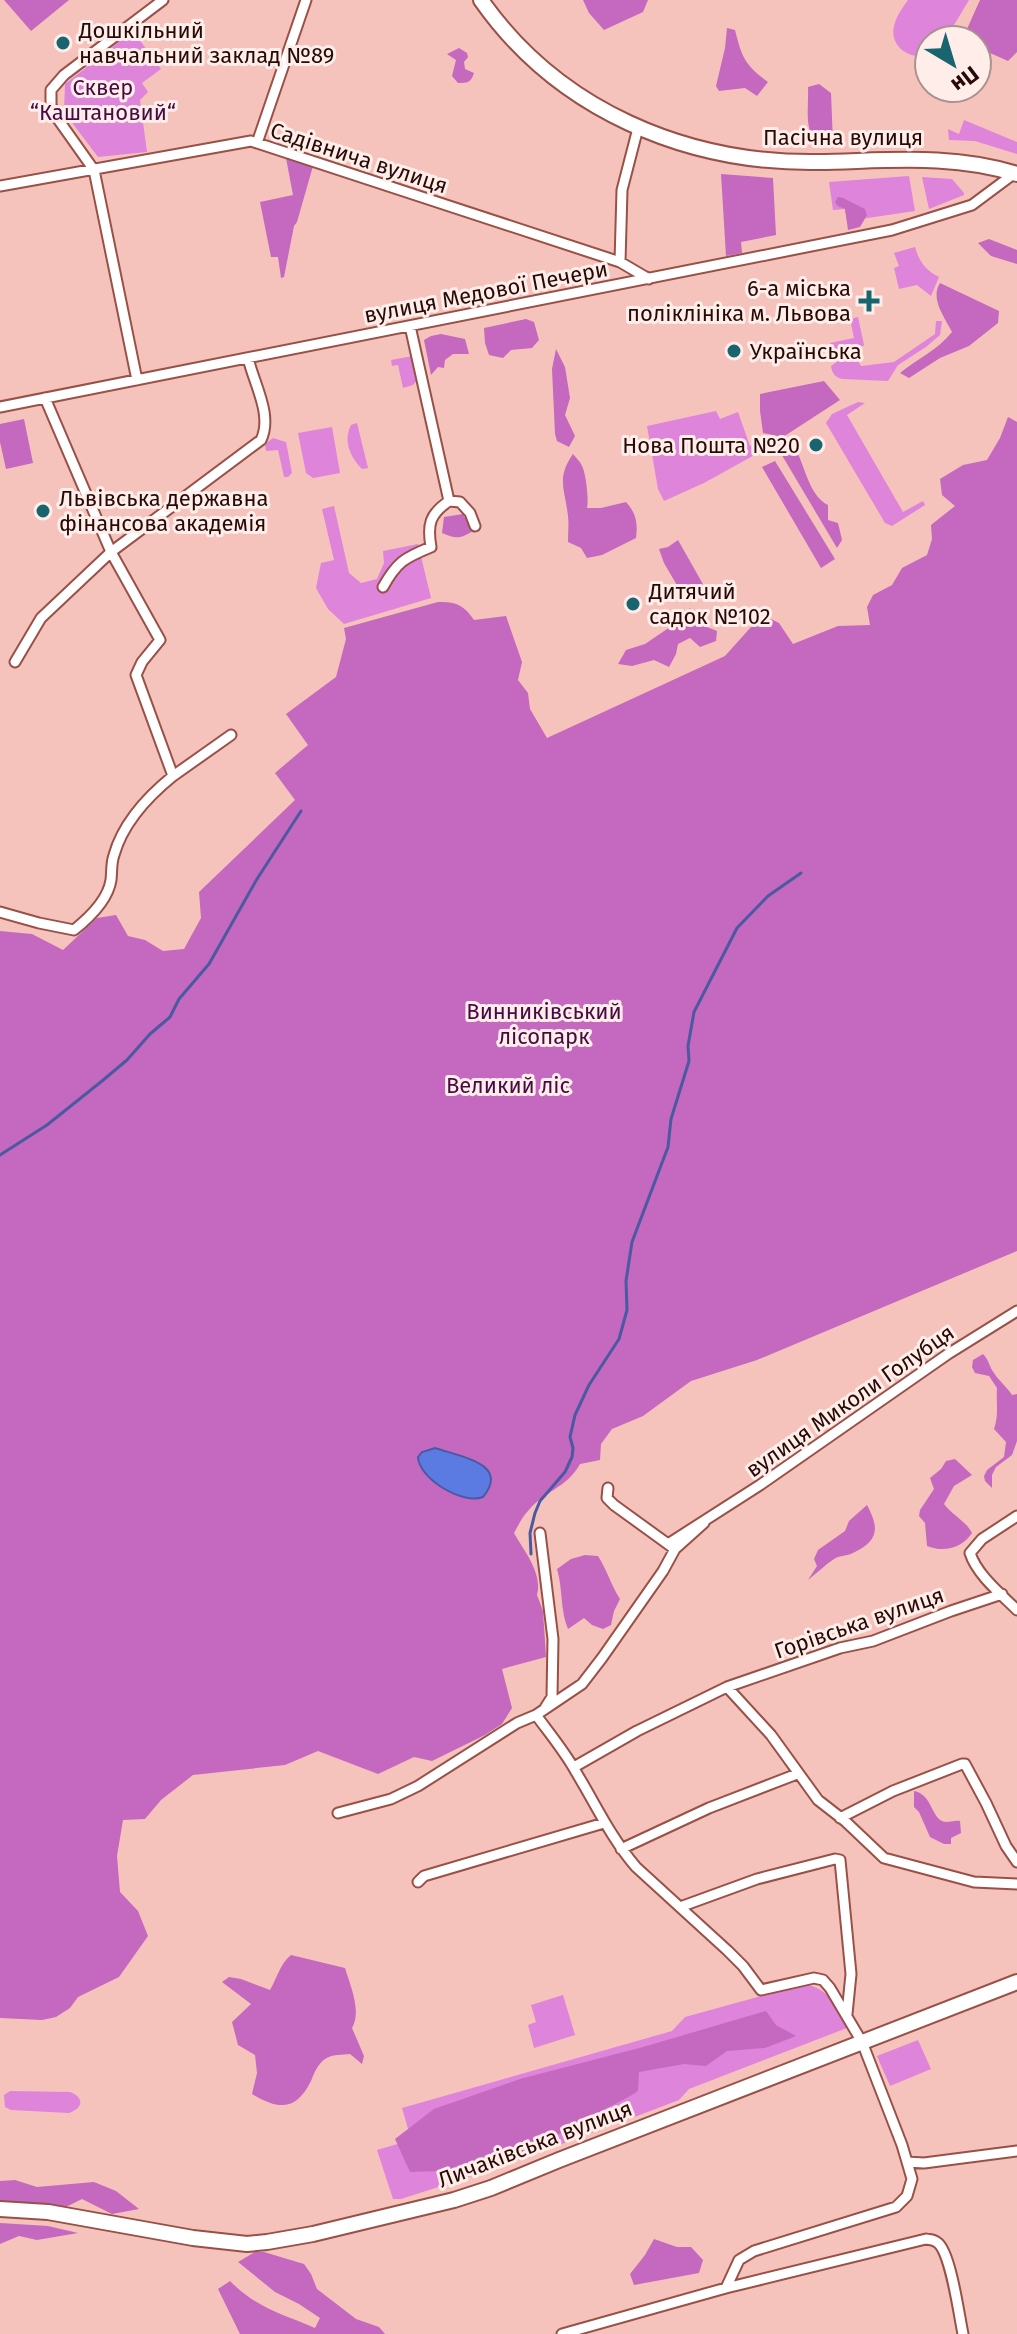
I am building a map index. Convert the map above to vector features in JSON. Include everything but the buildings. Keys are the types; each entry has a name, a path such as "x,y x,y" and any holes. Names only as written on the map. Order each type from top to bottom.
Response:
{"main road":[{"name":"Пасічна вулиця","path":"481,0 514,40 547,71 583,98 638,128 698,148 752,160 931,159 966,162 1016,173"},
{"name":"Личаківська вулиця","path":"0,2209 48,2212 219,2241 247,2244 286,2240 413,2211 491,2188 1017,1982"}],"street":[{"path":"137,380 94,170 55,115 51,90 64,75 163,0"},
{"path":"257,143 306,0"},
{"path":"620,262 622,190 638,128"},
{"name":"Садівнича вулиця","path":"0,186 251,141 620,262 649,279"},
{"name":"вулиця Медової Печери","path":"0,407 892,230 972,205 1016,173"},
{"path":"410,326 449,501"},
{"path":"15,662 41,618 111,552 261,440 266,430 266,418 248,358"},
{"path":"45,398 111,552 160,640 142,662 136,675 173,776"},
{"path":"383,587 394,566 431,547 428,531 438,508 449,501 460,502 470,513 475,526"},
{"path":"0,912 74,930 91,916 111,885 113,857 124,830 153,792 231,735"},
{"name":"вулиця Миколи Голубця","path":"338,1813 391,1799 418,1786 582,1684 663,1571 672,1547 948,1354 1017,1311"},
{"path":"608,1488 607,1498 614,1505 672,1547"},
{"path":"1017,1516 982,1539 970,1553 973,1562 1017,1610"},
{"path":"540,1533 552,1617 553,1686 552,1697 536,1715 574,1767 621,1849 636,1867 743,1966 761,1990 802,1979 819,1979 830,1988 862,2042 912,2179 907,2196 896,2207 754,2251 739,2260 726,2288"},
{"name":"Горівська вулиця","path":"574,1767 637,1731 727,1687 840,1648 873,1641 1002,1594"},
{"path":"727,1687 771,1735 818,1800 878,1853 890,1861 974,1882 1017,1884"},
{"path":"840,1818 893,1791 965,1764 1017,1862"},
{"path":"621,1849 709,1808 797,1774"},
{"path":"418,1882 424,1876 604,1823"},
{"path":"680,1907 757,1879 837,1859 841,1863 851,1974 847,2014"},
{"path":"907,2162 924,2163 1017,2151"},
{"path":"562,2334 726,2288 926,2239 939,2243 948,2260 963,2334"}],"green space":[{"path":"4,0 69,0 31,31"},
{"path":"583,0 648,0 643,12 604,30 589,13"},
{"path":"908,0 969,0 955,24 913,24 913,56 902,50 894,38 893,31 900,11"},
{"path":"980,0 1017,0 1017,52 1008,61 993,54 993,24 969,24"},
{"path":"727,28 735,30 746,60 768,82 757,96 745,88 719,91 716,86"},
{"name":"Сквер “Каштановий“","path":"133,31 161,69 142,83 148,92 140,100 147,152 98,157 64,112 65,84"},
{"path":"459,48 467,53 465,69 474,73 472,79 458,83 452,76 456,60 447,54"},
{"path":"819,84 831,93 833,143 819,145 809,126 808,87"},
{"path":"964,120 1017,142 1017,154 975,141 949,140 948,129 959,134"},
{"path":"286,158 313,166 294,226 284,277 281,278 278,257 271,257 260,202 293,195"},
{"path":"721,174 773,178 776,235 741,242 742,253 726,256"},
{"path":"909,176 915,211 847,221 845,209 833,210 829,182"},
{"path":"922,177 952,179 964,195 929,209"},
{"path":"838,197 865,209 867,215 860,227 848,230 845,209 835,202"},
{"path":"989,239 1017,250 1017,264 991,256 978,243"},
{"path":"915,247 923,265 939,277 931,296 917,285 899,289 894,268 899,266 894,253"},
{"path":"940,283 999,311 998,323 969,346 940,358 909,378 900,373 952,332 937,301"},
{"path":"858,317 864,345 835,351 830,343 854,338 850,319"},
{"path":"526,319 534,322 539,340 532,348 511,350 503,358 489,355 484,328"},
{"path":"936,321 942,321 940,335 898,365 888,381 843,379 836,377 832,371 831,366 838,361 857,359 861,366 894,362 935,334"},
{"path":"441,334 465,339 469,354 453,354 445,360 444,368 438,367 431,375 424,340"},
{"path":"556,349 565,367 570,398 565,415 575,436 569,447 557,441 555,434 552,369"},
{"path":"413,356 418,379 413,385 403,388 398,365 392,366 391,360"},
{"path":"824,381 840,400 783,437 763,433 760,394"},
{"path":"858,402 865,403 847,415 903,512 923,501 925,505 892,526 885,523 826,423 832,414"},
{"path":"716,411 720,419 738,412 750,446 761,442 767,448 664,501 658,489 647,426"},
{"name":"Великий ліс","path":"1008,417 1017,422 1017,1251 757,1360 691,1381 643,1416 612,1429 601,1444 600,1460 580,1464 569,1479 534,1504 514,1533 532,1562 537,1579 546,1657 502,1669 512,1708 502,1724 432,1761 414,1757 378,1774 318,1751 285,1765 193,1775 161,1800 145,1819 123,1820 117,1856 120,1892 138,1911 148,1936 119,1977 78,1997 70,2008 56,2017 42,2020 0,2018 0,931 32,934 63,950 97,918 116,915 128,936 145,940 163,951 184,949 201,918 199,892 295,800 275,773 308,745 286,714 336,677 346,639 344,628 438,602 459,605 474,620 506,616 522,662 518,680 528,693 530,709 547,738 725,656 765,616 779,623 793,644 838,626 870,625 867,607 873,595 892,585 902,568 927,555 932,539 931,525 955,506 942,495 940,479 963,465 987,460"},
{"path":"24,419 33,463 6,469 0,424"},
{"path":"357,423 368,468 362,469 349,448 349,431 351,425"},
{"path":"332,427 340,473 313,478 306,473 298,433"},
{"path":"273,438 286,442 292,473 288,477 284,477 278,450 266,451 265,444"},
{"path":"794,446 811,487 828,505 828,520 838,523 842,540 837,548 780,452"},
{"path":"573,454 585,475 587,508 626,502 636,518 636,538 602,555 587,558 581,548 568,542 563,477"},
{"path":"775,461 835,559 821,568 762,467"},
{"path":"334,506 349,573 361,583 377,579 384,563 383,551 418,544 431,598 344,624 328,609 316,588 321,563 334,560 322,509"},
{"path":"463,514 473,531 458,537 442,533 444,517"},
{"path":"678,540 704,586 685,599 659,549"},
{"path":"690,608 702,625 717,631 716,641 700,647 690,638 678,644 669,667 654,660 632,666 618,664 626,650 645,644 679,621"},
{"path":"983,1354 1012,1395 1017,1394 1017,1441 1012,1455 996,1467 992,1475 992,1488 984,1476 1004,1457 1006,1442 994,1429 997,1388 989,1376 975,1373 972,1367 973,1360"},
{"path":"955,1459 972,1475 954,1486 944,1504 972,1533 958,1546 933,1548 927,1546 925,1523 919,1516 920,1510 934,1489 930,1478 946,1461"},
{"path":"867,1505 874,1521 872,1539 853,1553 834,1559 808,1580 817,1566 814,1559 818,1550 845,1531 849,1521"},
{"path":"585,1555 598,1556 620,1599 611,1625 603,1629 584,1618 568,1629 565,1622 557,1569 571,1559"},
{"path":"914,1791 925,1797 941,1821 960,1821 961,1833 951,1838 951,1844 930,1837 914,1807"},
{"path":"291,1955 345,1968 356,2014 352,2028 364,2056 362,2064 350,2054 328,2057 318,2066 299,2098 293,2103 279,2105 252,2094 257,2073 255,2055 238,2045 232,2022 251,2004 222,1982 229,1977 241,1979 270,1990 281,1967"},
{"path":"810,1985 824,1992 840,2012 847,2028 689,2089 679,2100 610,2126 471,2176 393,2199 377,2150 401,2143 399,2136 409,2132 402,2108 672,2031 685,2017"},
{"path":"563,1995 575,2035 534,2048 528,2025 536,2022 531,2005"},
{"path":"766,2011 776,2025 796,2036 765,2048 727,2051 706,2066 684,2064 639,2072 638,2091 506,2159 465,2169 410,2172 395,2139 434,2109 520,2079"},
{"path":"918,2040 931,2069 890,2086 877,2056"},
{"path":"10,2091 70,2092 78,2097 80,2103 69,2113 11,2110 5,2107 4,2095"},
{"path":"15,2180 37,2187 94,2182 116,2191 139,2209 112,2214 82,2199 64,2208 0,2201 0,2181"},
{"path":"0,2223 48,2226 78,2233 37,2240 19,2236 0,2244"},
{"path":"654,2239 677,2247 691,2247 703,2260 699,2273 634,2285 630,2274"},
{"path":"255,2252 304,2264 317,2289 356,2319 379,2327 385,2334 240,2334 218,2289 230,2281 250,2298 280,2314 315,2328 320,2318 275,2292 238,2262"}],"water":[{"path":"435,1448 468,1458 486,1469 491,1476 483,1497 454,1494 426,1474 418,1457 422,1452"}],"waterway":[{"path":"0,1155 47,1125 102,1081 170,1017 179,999 209,964 257,879 301,811"},
{"path":"531,1554 530,1533 540,1501 565,1472 572,1457 570,1437 575,1415 589,1385 619,1339 627,1310 626,1281 632,1242 668,1147 671,1119 689,1061 688,1046 694,1012 737,928 768,896 801,873"}],"place":[{"name":"Дошкільний навчальний заклад №89","path":"63,43"},
{"name":"6-а міська поліклініка м. Львова","path":"869,301"},
{"name":"Українська","path":"734,351"},
{"name":"Нова Пошта №20","path":"816,445"},
{"name":"Львівська державна фінансова академія","path":"43,511"},
{"name":"Дитячий садок №102","path":"633,604"}],"park label":[{"name":"Винниківський лісопарк","path":"544,1024"}]}
